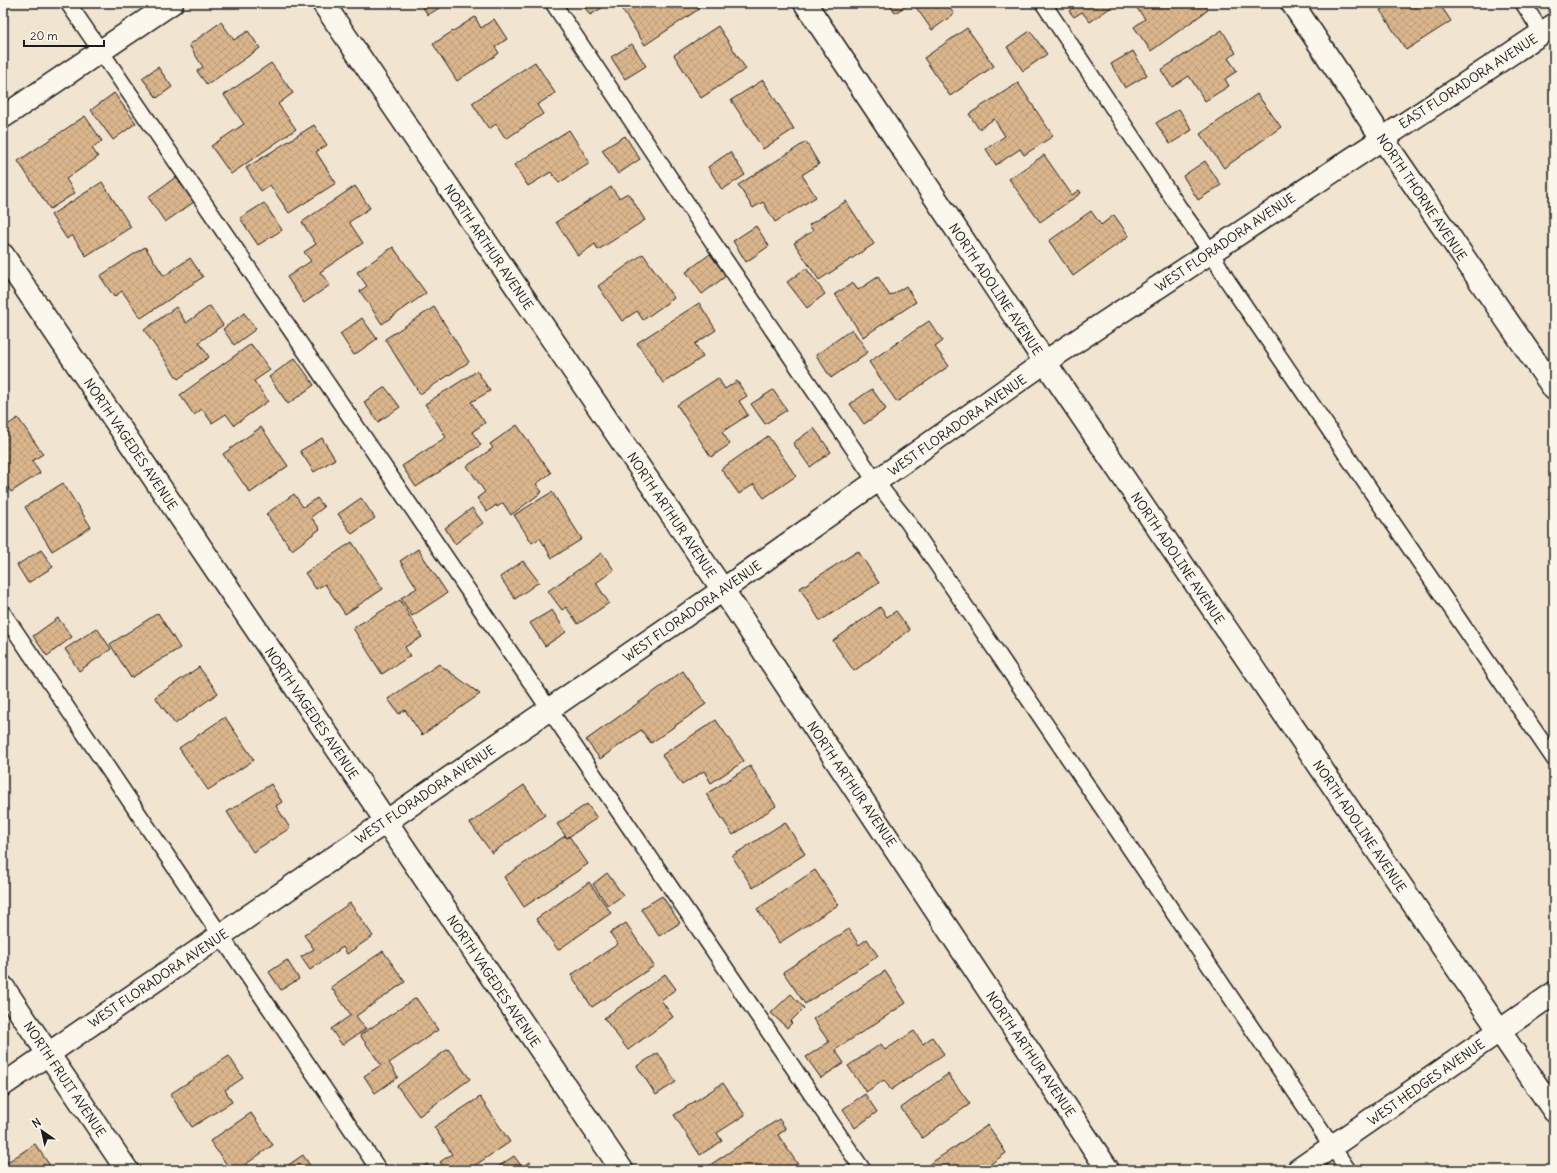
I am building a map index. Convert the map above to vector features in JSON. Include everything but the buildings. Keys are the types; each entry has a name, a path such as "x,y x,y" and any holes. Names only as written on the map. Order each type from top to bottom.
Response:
{"street":[{"path":"3,117 172,3"},
{"name":"NORTH ARTHUR AVENUE","path":"323,3 723,590 1108,1170"},
{"name":"NORTH ADOLINE AVENUE","path":"805,3 1045,362 1554,1111"},
{"name":"NORTH THORNE AVENUE","path":"1292,3 1382,138 1554,389"},
{"name":"EAST FLORADORA AVENUE","path":"1382,138 1548,29"},
{"name":"WEST FLORADORA AVENUE","path":"3,1085 723,590 1045,362 1382,138"},
{"name":"NORTH VAGEDES AVENUE","path":"3,255 385,822 622,1170"},
{"name":"NORTH FRUIT AVENUE","path":"3,987 127,1170"},
{"name":"WEST HEDGES AVENUE","path":"1298,1170 1554,993"}],"lane":[{"path":"68,3 548,710 863,1170"},
{"path":"553,3 876,482 907,521 1348,1170"},
{"path":"1043,3 1178,206 1211,252 1227,280 1554,759"},
{"path":"1523,3 1548,29"},
{"path":"3,614 379,1170"}]}
